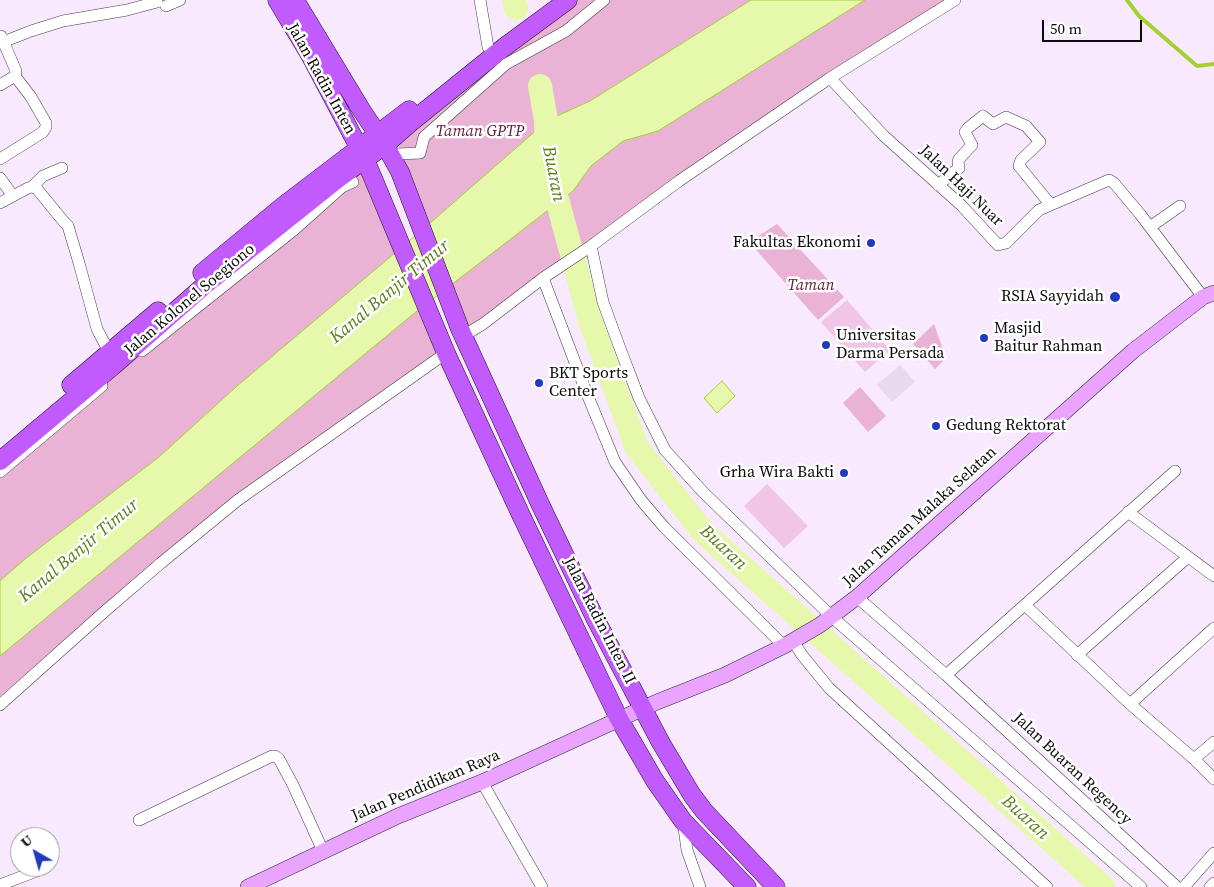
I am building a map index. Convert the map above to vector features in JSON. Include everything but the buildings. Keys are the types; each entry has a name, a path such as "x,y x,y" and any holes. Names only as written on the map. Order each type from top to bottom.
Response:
{"main road":[{"name":"Jalan Radin Inten","path":"277,0 306,48 362,154 384,209"},
{"name":"Jalan Radin Inten","path":"295,0 362,111 389,149 407,192"},
{"path":"389,149 410,123 558,2"},
{"path":"389,149 499,50"},
{"name":"Jalan Kolonel Soegiono","path":"0,449 109,352 227,252 362,154 389,149"},
{"name":"Jalan Kolonel Soegiono","path":"0,461 113,366 205,285 346,180 362,154"},
{"path":"346,180 366,176 372,179"},
{"name":"Jalan Radin Inten II","path":"407,192 462,333 542,508 596,620 692,795 776,887"},
{"name":"Jalan Radin Inten II","path":"384,209 443,346 619,719 655,781 683,821 747,887"}],"street":[{"path":"0,85 14,76 16,71 2,38 63,21 180,0"},
{"path":"480,0 499,50"},
{"path":"389,149 420,153 424,138 499,50 566,31 604,0"},
{"path":"462,333 483,324 543,278 591,246 679,181 830,78 955,0"},
{"path":"0,159 43,132 46,127 46,123 31,97 14,76"},
{"name":"Jalan Haji Nuar","path":"830,78 884,136 961,205 998,244 1006,243 1031,217 1050,204 1109,180 1114,183 1208,295"},
{"path":"938,185 959,168 959,159 972,146 965,131 984,116 993,124 1006,117 1023,124 1040,142 1019,164 1020,168 1050,204"},
{"path":"0,203 28,188 32,188 43,176 62,168"},
{"path":"0,178 13,196"},
{"path":"0,472 152,343 294,229 342,187 346,180"},
{"path":"32,188 39,192 68,226 97,329 109,352"},
{"path":"1150,227 1180,206"},
{"path":"591,246 603,302 620,352 639,398 665,450 826,621 1141,887"},
{"path":"543,278 587,394 616,462 641,500 664,527 791,642 829,688 1047,887"},
{"name":"Jalan Taman Malaka Selatan","path":"619,719 725,675 791,642 826,621 858,597 1133,351 1208,295"},
{"path":"0,705 161,562 238,500 443,346"},
{"path":"946,675 1175,471"},
{"path":"1128,512 1214,576"},
{"path":"1077,655 1188,556"},
{"name":"Jalan Buaran Regency","path":"858,597 1177,887"},
{"path":"1025,605 1130,704 1214,779"},
{"path":"1130,704 1214,628"},
{"name":"Jalan Pendidikan Raya","path":"248,887 398,816 482,782 619,719"},
{"path":"1194,760 1214,742"},
{"path":"139,820 275,756 279,759 293,785 323,851"},
{"path":"482,782 541,887"},
{"path":"683,821 687,850 700,887"},
{"path":"1184,887 1214,853"},
{"path":"0,885 22,877"},
{"path":"1210,887 1214,882"}],"green space":[{"name":"Taman GPTP","path":"568,0 955,0 830,78 463,336 396,165 399,146 410,123"},
{"path":"365,159 446,353 238,501 89,625 0,711 0,461"},
{"name":"Taman","path":"777,224 844,297 818,320 749,242"},
{"path":"934,324 946,358 935,369 913,344"},
{"path":"860,387 886,416 868,432 843,403"}],"shaded area":[{"path":"847,300 890,350 865,372 821,322"},
{"path":"900,365 915,382 892,402 877,385"},
{"path":"767,484 808,526 784,548 744,506"}],"water":[{"name":"Kanal Banjir Timur","path":"751,0 865,0 658,131 623,141 591,166 573,191 412,315 0,656 0,581 25,559 159,457 237,386 421,231 548,120 590,101"},
{"path":"722,381 735,396 717,413 704,398"}],"waterway":[{"name":"Buaran","path":"514,0 516,8"},
{"path":"1127,0 1139,16 1197,66 1214,64"},
{"name":"Buaran","path":"540,86 546,120 547,162 590,321 637,448 703,532 1103,887"}],"place":[{"name":"Fakultas Ekonomi","path":"871,243"},
{"name":"RSIA Sayyidah","path":"1115,297"},
{"name":"Masjid Baitur Rahman","path":"984,338"},
{"name":"Universitas Darma Persada","path":"826,345"},
{"name":"BKT Sports Center","path":"539,383"},
{"name":"Gedung Rektorat","path":"936,426"},
{"name":"Grha Wira Bakti","path":"844,473"}]}
